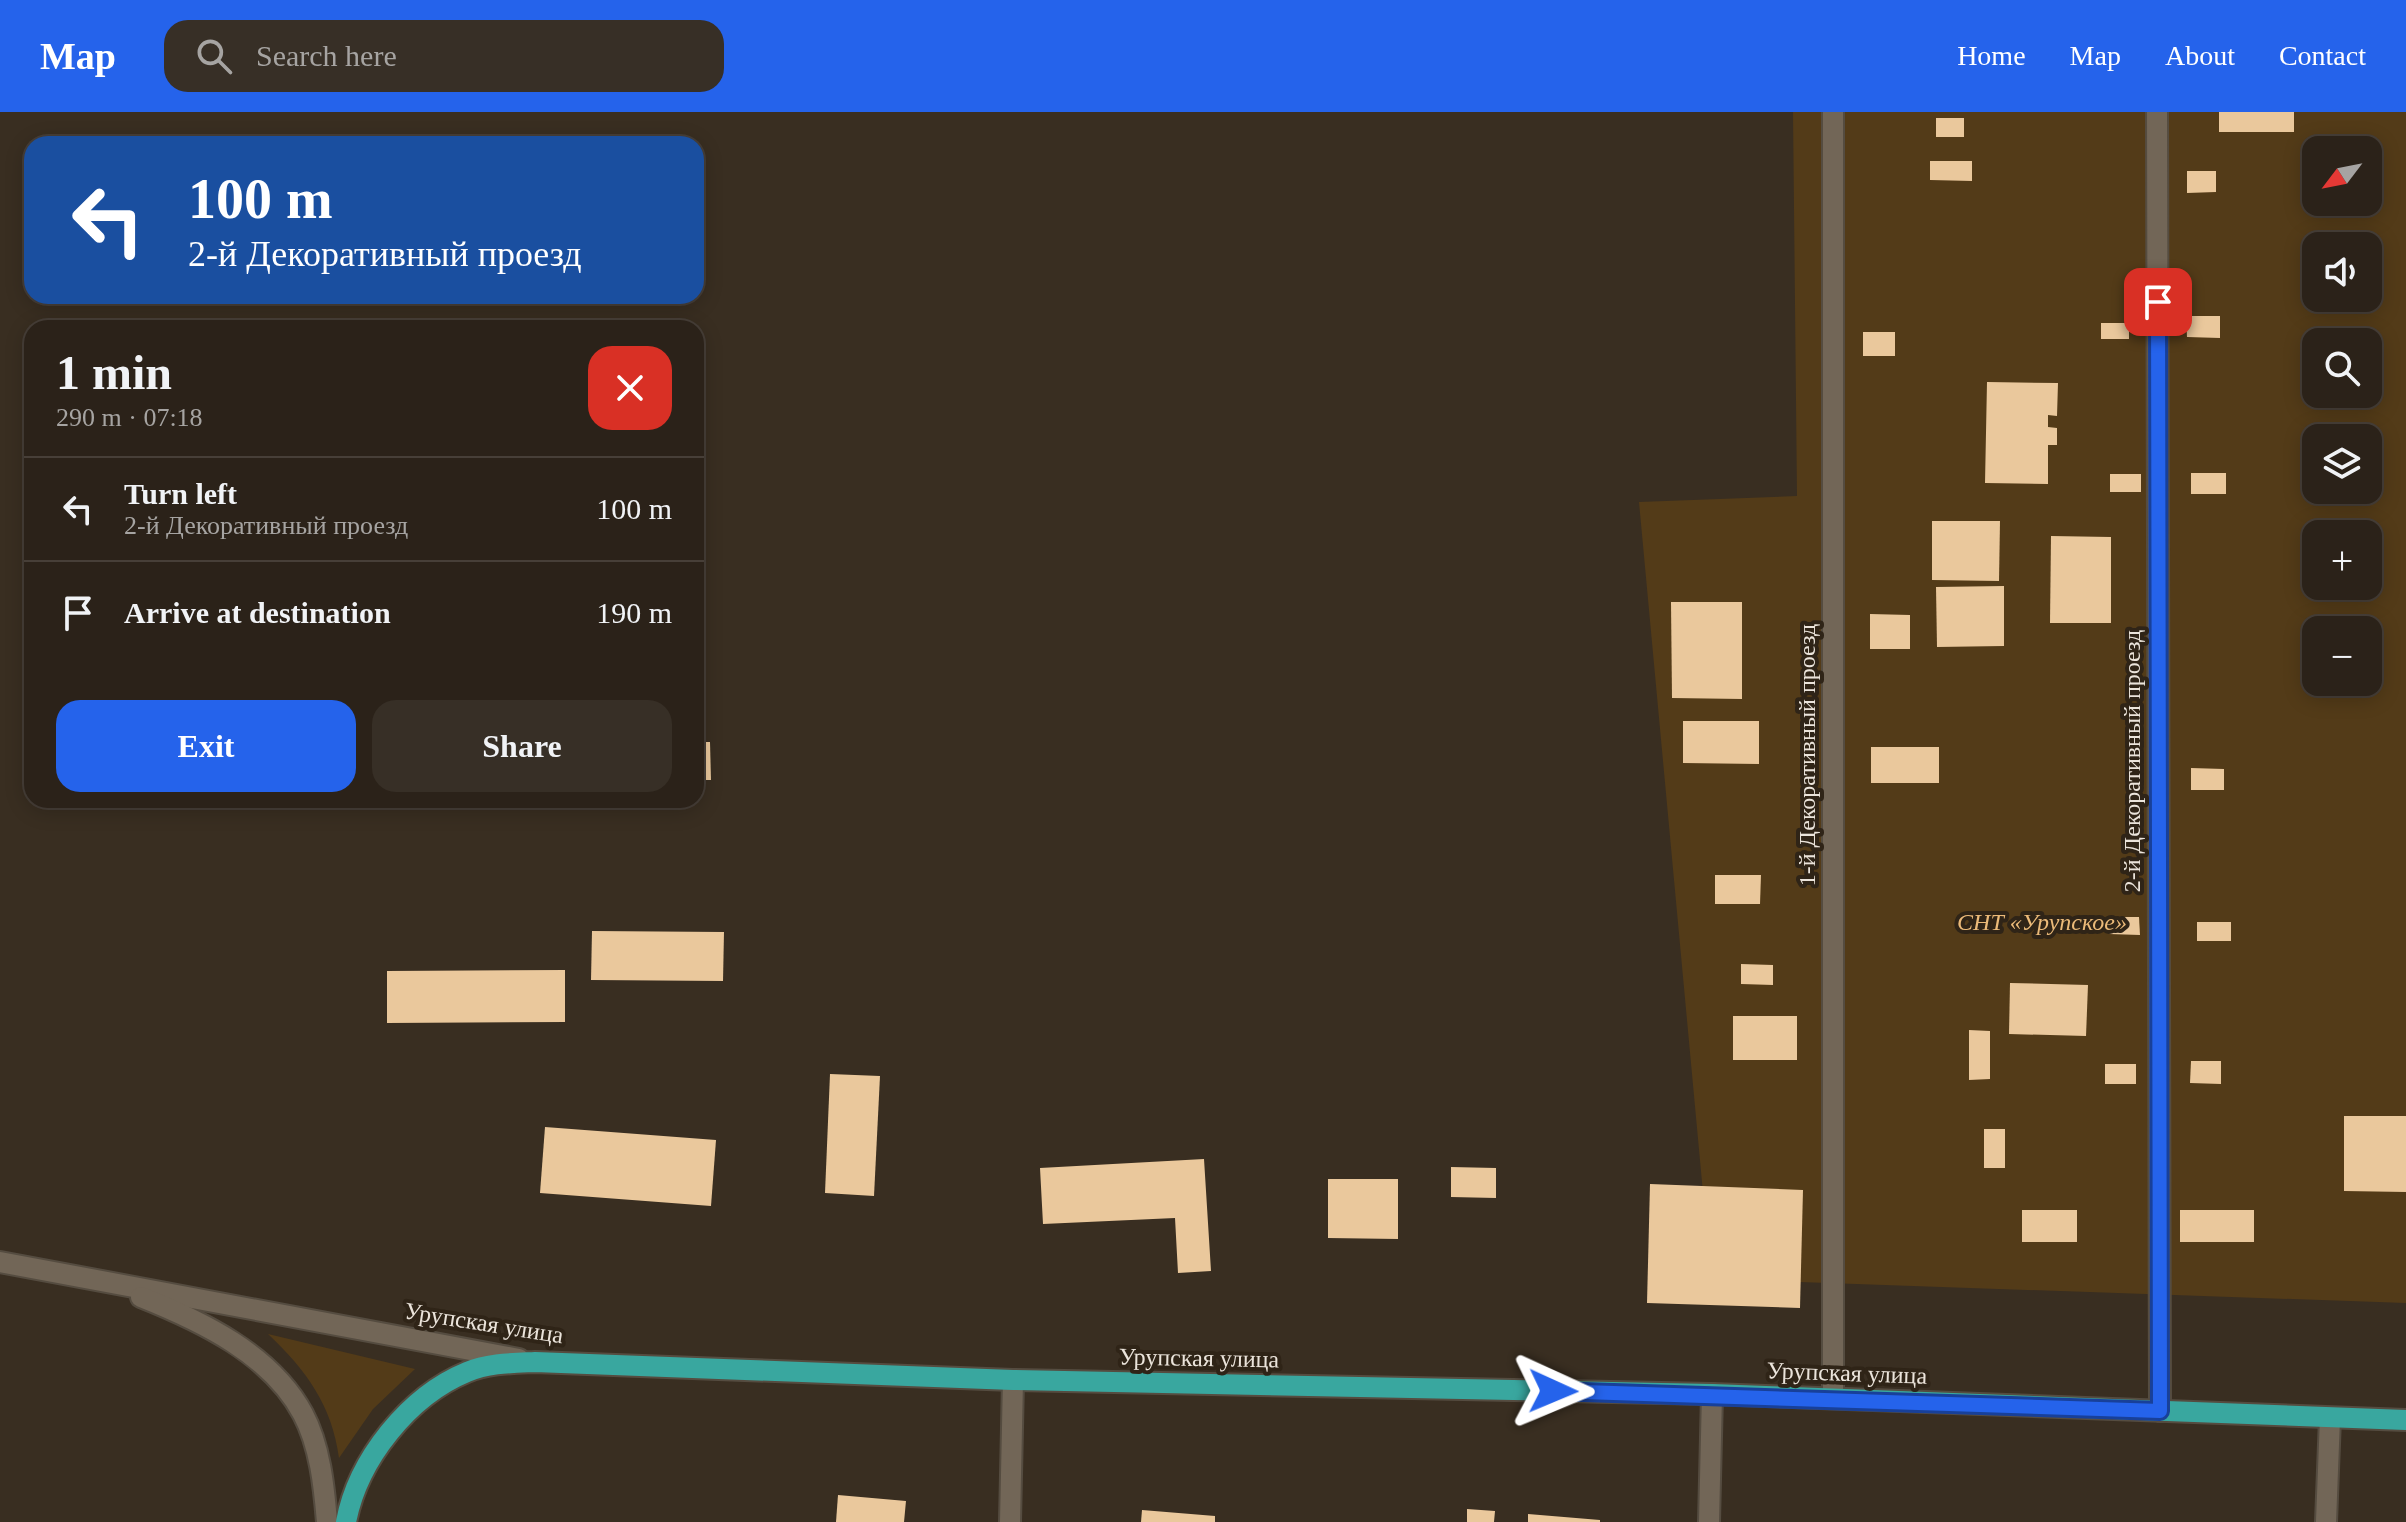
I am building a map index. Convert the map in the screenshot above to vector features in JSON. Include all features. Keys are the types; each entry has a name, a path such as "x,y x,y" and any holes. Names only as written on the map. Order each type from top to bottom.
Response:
{"main road":[{"name":"Урупская улица","path":"535,1362 1013,1380 1712,1394 2406,1420"},
{"path":"346,1522 364,1472 390,1431 434,1390 469,1371 496,1364 535,1362"}],"street":[{"name":"1-й Декоративный проезд","path":"1833,112 1833,1398"},
{"name":"2-й Декоративный проезд","path":"2157,112 2160,1411"},
{"name":"Урупская улица","path":"0,1262 535,1362"},
{"path":"100,1280 211,1329 249,1354 282,1383 304,1415 314,1445 323,1481 327,1522"},
{"path":"1010,1522 1013,1380"},
{"path":"1709,1522 1712,1394"},
{"path":"2326,1522 2330,1418"}],"green space":[{"name":"СНТ «Урупское»","path":"1793,112 2406,112 2406,1303 1711,1279 1639,502 1797,496"},
{"path":"268,1334 415,1369 373,1409 339,1458 330,1421 315,1390 294,1361"}],"building":[{"path":"2219,112 2294,112 2294,132 2219,132"},
{"path":"1936,118 1964,118 1964,137 1936,137"},
{"path":"1930,161 1972,161 1972,181 1930,180"},
{"path":"2187,171 2216,171 2216,192 2187,193"},
{"path":"2186,316 2220,316 2220,338 2187,337"},
{"path":"2101,323 2129,323 2129,339 2101,339"},
{"path":"1863,332 1895,332 1895,356 1863,356"},
{"path":"1987,382 2058,383 2057,416 2048,415 2048,427 2057,428 2057,445 2048,445 2048,484 1985,483"},
{"path":"2191,473 2226,473 2226,494 2191,494"},
{"path":"2110,474 2141,474 2141,492 2110,492"},
{"path":"1932,521 2000,521 1999,581 1932,580"},
{"path":"2051,536 2111,537 2111,623 2050,623"},
{"path":"2004,586 2004,646 1937,647 1936,587"},
{"path":"1671,602 1742,602 1742,699 1672,698"},
{"path":"1870,614 1910,615 1910,649 1870,649"},
{"path":"1683,721 1759,721 1759,764 1683,763"},
{"path":"704,742 710,742 711,780 704,780"},
{"path":"1871,747 1939,747 1939,783 1871,783"},
{"path":"2191,768 2224,769 2224,790 2191,790"},
{"path":"1715,875 1761,875 1760,904 1715,904"},
{"path":"2109,917 2139,917 2140,935 2109,934"},
{"path":"2197,922 2231,922 2231,941 2197,941"},
{"path":"592,931 724,932 723,981 591,980"},
{"path":"1741,964 1773,965 1773,985 1741,984"},
{"path":"565,970 565,1022 387,1023 387,971"},
{"path":"2010,983 2088,985 2086,1036 2009,1034"},
{"path":"1733,1016 1797,1016 1797,1060 1733,1060"},
{"path":"1969,1030 1990,1031 1990,1079 1969,1080"},
{"path":"2191,1061 2221,1061 2221,1084 2190,1083"},
{"path":"2105,1064 2136,1064 2136,1084 2105,1084"},
{"path":"830,1074 880,1076 874,1196 825,1193"},
{"path":"2344,1116 2406,1116 2406,1192 2344,1191"},
{"path":"545,1127 716,1140 711,1206 540,1193"},
{"path":"1984,1129 2005,1129 2005,1168 1984,1168"},
{"path":"1204,1159 1211,1271 1178,1273 1175,1218 1043,1224 1040,1168"},
{"path":"1451,1167 1496,1168 1496,1198 1451,1197"},
{"path":"1328,1179 1398,1179 1398,1239 1328,1238"},
{"path":"1650,1184 1803,1190 1800,1308 1647,1303"},
{"path":"2022,1210 2077,1210 2077,1242 2022,1242"},
{"path":"2180,1210 2254,1210 2254,1242 2180,1242"},
{"path":"838,1495 906,1501 904,1522 836,1522"},
{"path":"1467,1509 1495,1511 1494,1522 1467,1522"},
{"path":"1142,1510 1215,1516 1215,1522 1141,1522"},
{"path":"1528,1514 1600,1520 1600,1522 1528,1522"}],"route":[{"path":"1553,1391 2160,1411 2158,302"}]}
